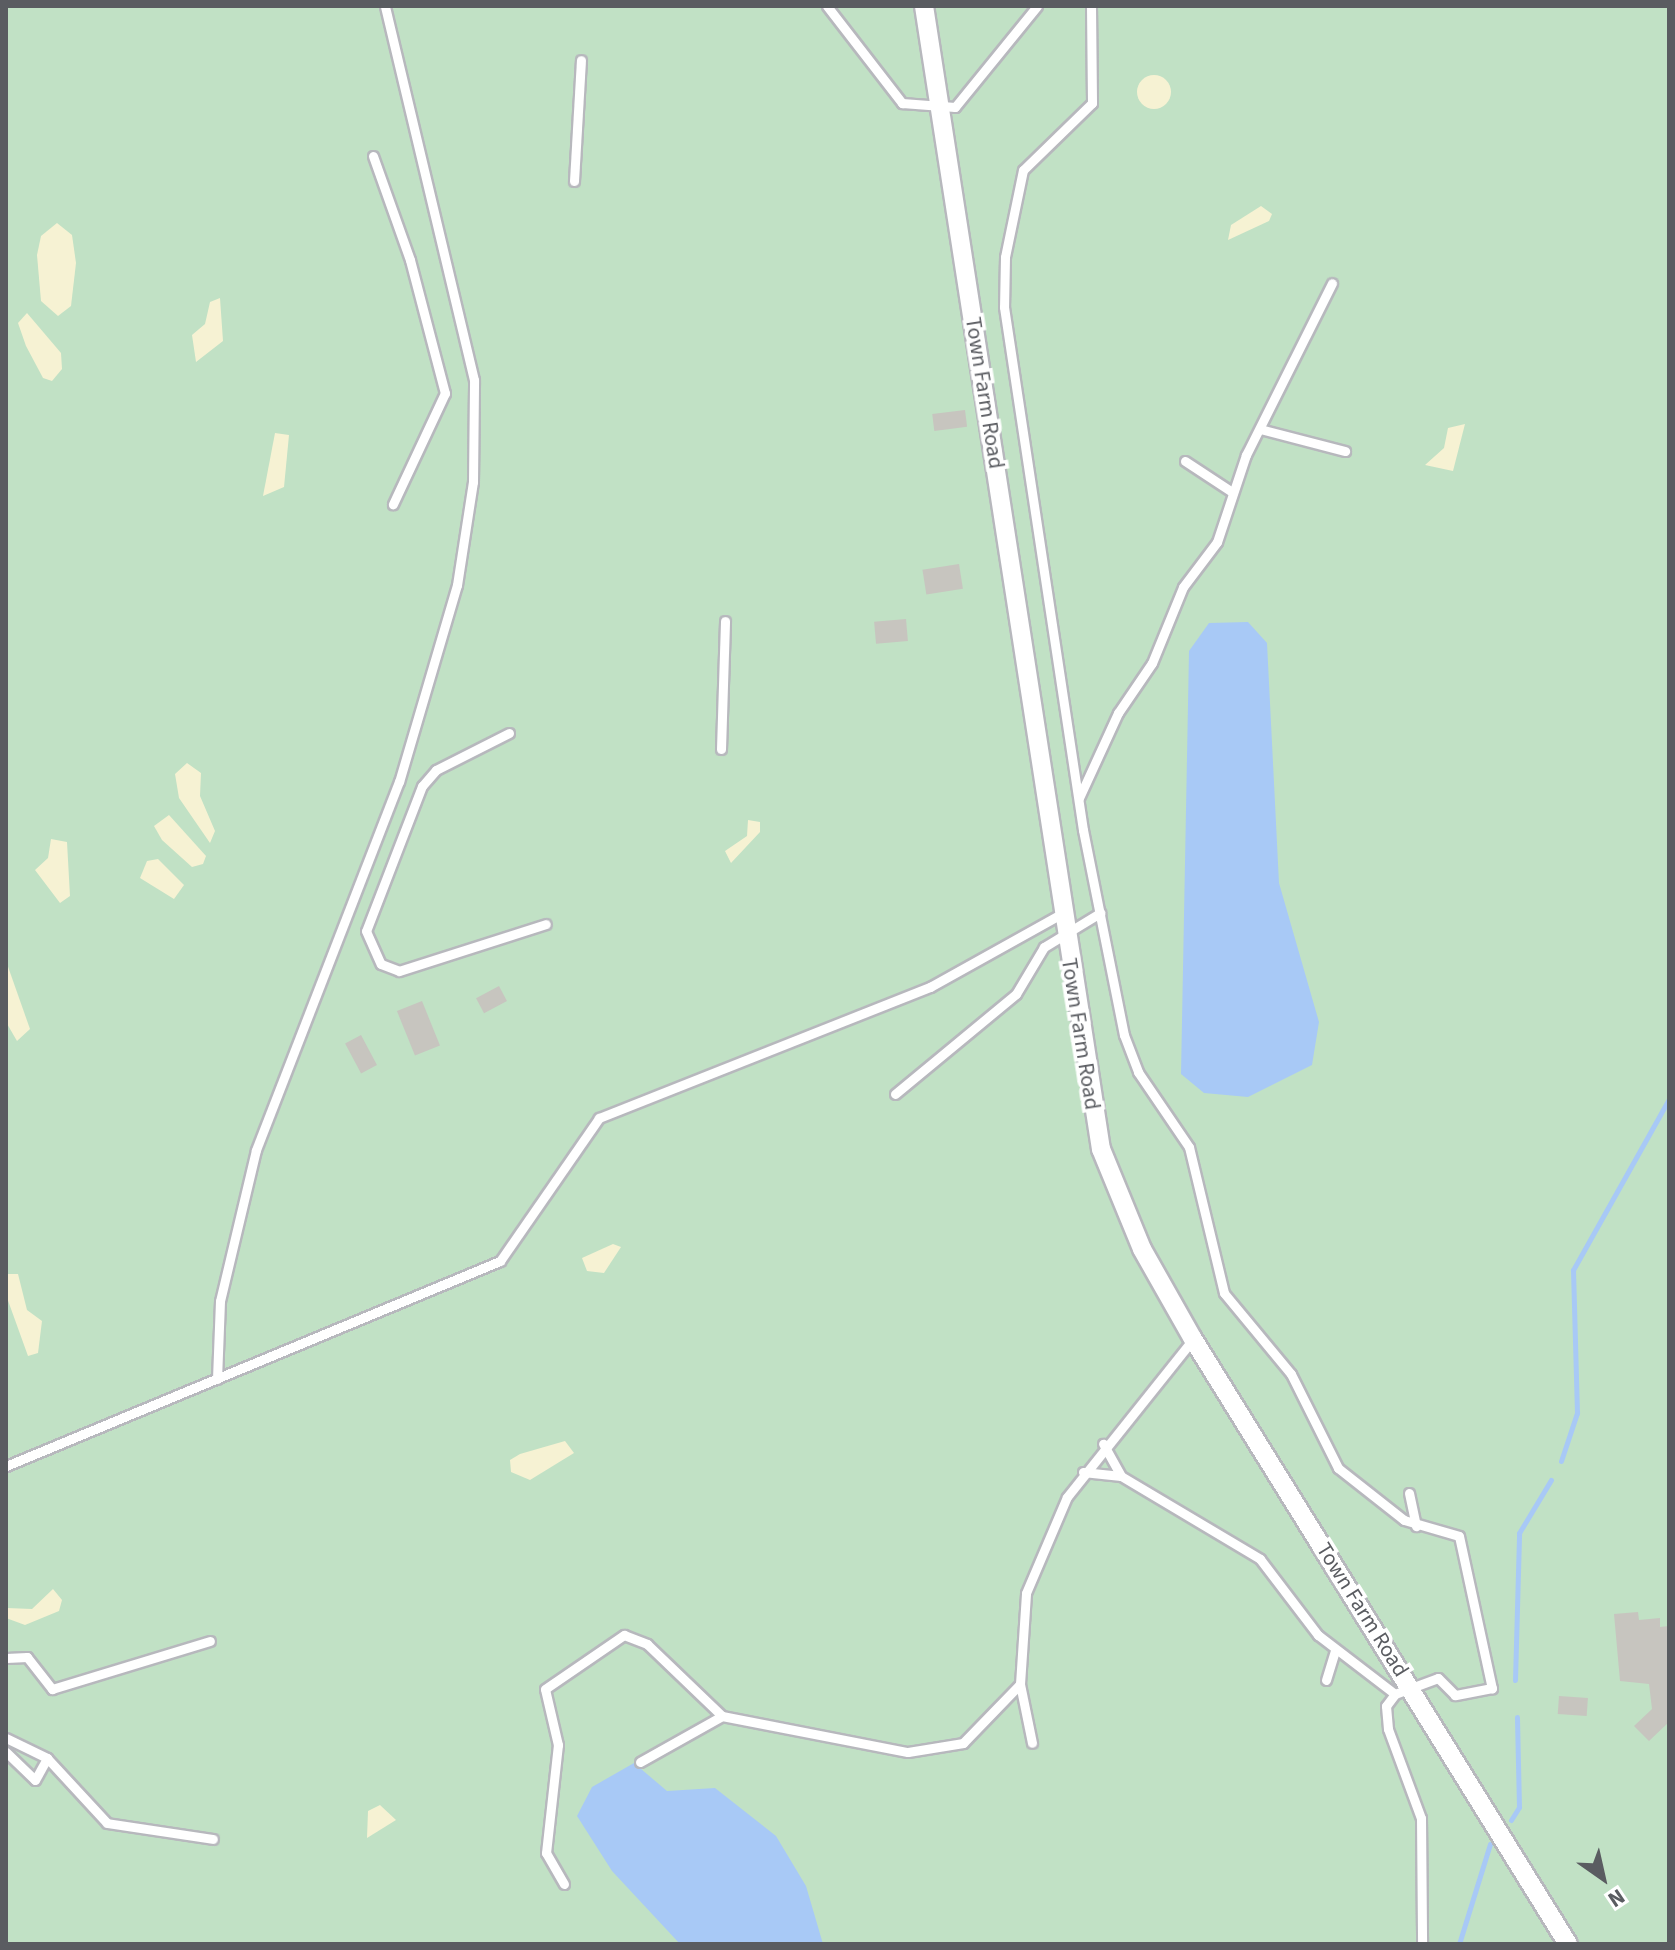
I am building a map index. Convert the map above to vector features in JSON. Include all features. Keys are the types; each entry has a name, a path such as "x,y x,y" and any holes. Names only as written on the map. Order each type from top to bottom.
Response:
{"street":[{"name":"Town Farm Road","path":"924,6 1062,923 1101,1149 1142,1249 1193,1339 1402,1691 1568,1944"}],"lane":[{"path":"217,1379 220,1301 256,1150 399,782 457,585 473,482 474,380 385,6"},
{"path":"827,6 902,103 955,107 1037,6"},
{"path":"1091,6 1092,103 1023,170 1005,257 1004,307 1079,798 1124,1035 1138,1072 1189,1147 1224,1293 1291,1374 1338,1468 1416,1526 1446,1527 1459,1536 1492,1688 1455,1695 1438,1678 1402,1691 1386,1706 1388,1729 1421,1818 1422,1944"},
{"path":"574,181 581,60"},
{"path":"373,156 410,260 445,393 393,504"},
{"path":"1079,798 1118,713 1152,663 1183,587 1217,542 1232,492 1332,283"},
{"path":"1260,429 1345,451"},
{"path":"1185,461 1232,492"},
{"path":"721,749 725,621"},
{"path":"509,733 436,770 422,786 366,931 381,964 399,971 546,924"},
{"path":"6,1466 500,1261 599,1118 930,987 1062,923 1100,913"},
{"path":"895,1094 1016,994 1062,923"},
{"path":"1032,1743 1020,1684 1032,1570 1083,1472 1103,1444 1193,1339"},
{"path":"1103,1444 1121,1476"},
{"path":"1083,1472 1121,1476 1260,1559 1335,1651 1402,1691"},
{"path":"1409,1493 1416,1526"},
{"path":"564,1884 546,1853 558,1745 543,1708 545,1689 624,1635 647,1644 722,1716 744,1726 934,1751 963,1743 1020,1684"},
{"path":"6,1658 27,1657 52,1689 210,1641"},
{"path":"1326,1680 1335,1651"},
{"path":"640,1762 722,1716"},
{"path":"6,1738 47,1758 107,1823 213,1839"},
{"path":"6,1752 35,1780 47,1758"}],"green space":[{"path":"6,6 1669,6 1669,1944 6,1944"}],"sand":[{"path":"1154,75 1166,80 1171,92 1166,104 1154,109 1142,104 1137,92 1142,80"},
{"path":"1261,206 1272,214 1269,221 1228,240 1231,225"},
{"path":"57,223 72,235 76,263 71,306 58,316 41,301 37,255 41,236"},
{"path":"220,298 223,341 196,362 192,335 205,324 210,302"},
{"path":"27,313 61,353 62,369 52,381 43,378 26,346 18,323"},
{"path":"1465,424 1453,471 1425,465 1444,448 1448,428"},
{"path":"275,433 289,435 284,487 263,496"},
{"path":"187,763 201,773 200,796 215,831 210,843 179,798 175,774"},
{"path":"169,815 206,856 203,864 192,867 162,840 154,826"},
{"path":"748,820 760,822 760,832 731,863 725,851 747,836"},
{"path":"51,839 67,842 70,896 60,903 35,870 48,858"},
{"path":"158,859 184,885 174,899 140,878 147,861"},
{"path":"6,961 30,1029 17,1041 6,1022"},
{"path":"613,1244 621,1247 604,1273 587,1271 582,1258"},
{"path":"8,1274 18,1274 27,1310 42,1321 38,1353 28,1356 6,1295"},
{"path":"565,1441 574,1453 530,1480 511,1472 510,1460 520,1454"},
{"path":"53,1589 62,1600 59,1611 25,1625 6,1618 7,1608 32,1609"},
{"path":"380,1805 396,1820 367,1838 368,1811"}],"water":[{"path":"1248,622 1267,643 1279,883 1319,1022 1312,1065 1248,1097 1204,1093 1181,1074 1189,651 1209,623"},
{"path":"634,1763 667,1791 715,1788 776,1836 806,1886 823,1944 680,1944 612,1871 577,1816 592,1787"}],"building":[{"path":"965,410 967,427 934,431 932,414"},
{"path":"959,564 963,589 926,594 922,570"},
{"path":"906,619 908,641 876,644 874,622"},
{"path":"499,986 507,1001 484,1013 476,998"},
{"path":"422,1001 440,1046 415,1056 397,1011"},
{"path":"361,1035 377,1065 361,1073 345,1043"},
{"path":"1638,1612 1639,1620 1660,1618 1660,1627 1669,1626 1669,1722 1649,1741 1634,1726 1652,1709 1649,1684 1620,1681 1614,1614"},
{"path":"1559,1696 1588,1698 1587,1716 1558,1714"}],"waterway":[{"path":"1561,1461 1577,1413 1573,1270 1669,1099"},
{"path":"1515,1680 1519,1533 1551,1480"},
{"path":"1511,1820 1519,1807 1517,1717"},
{"path":"1459,1944 1490,1844"}]}
